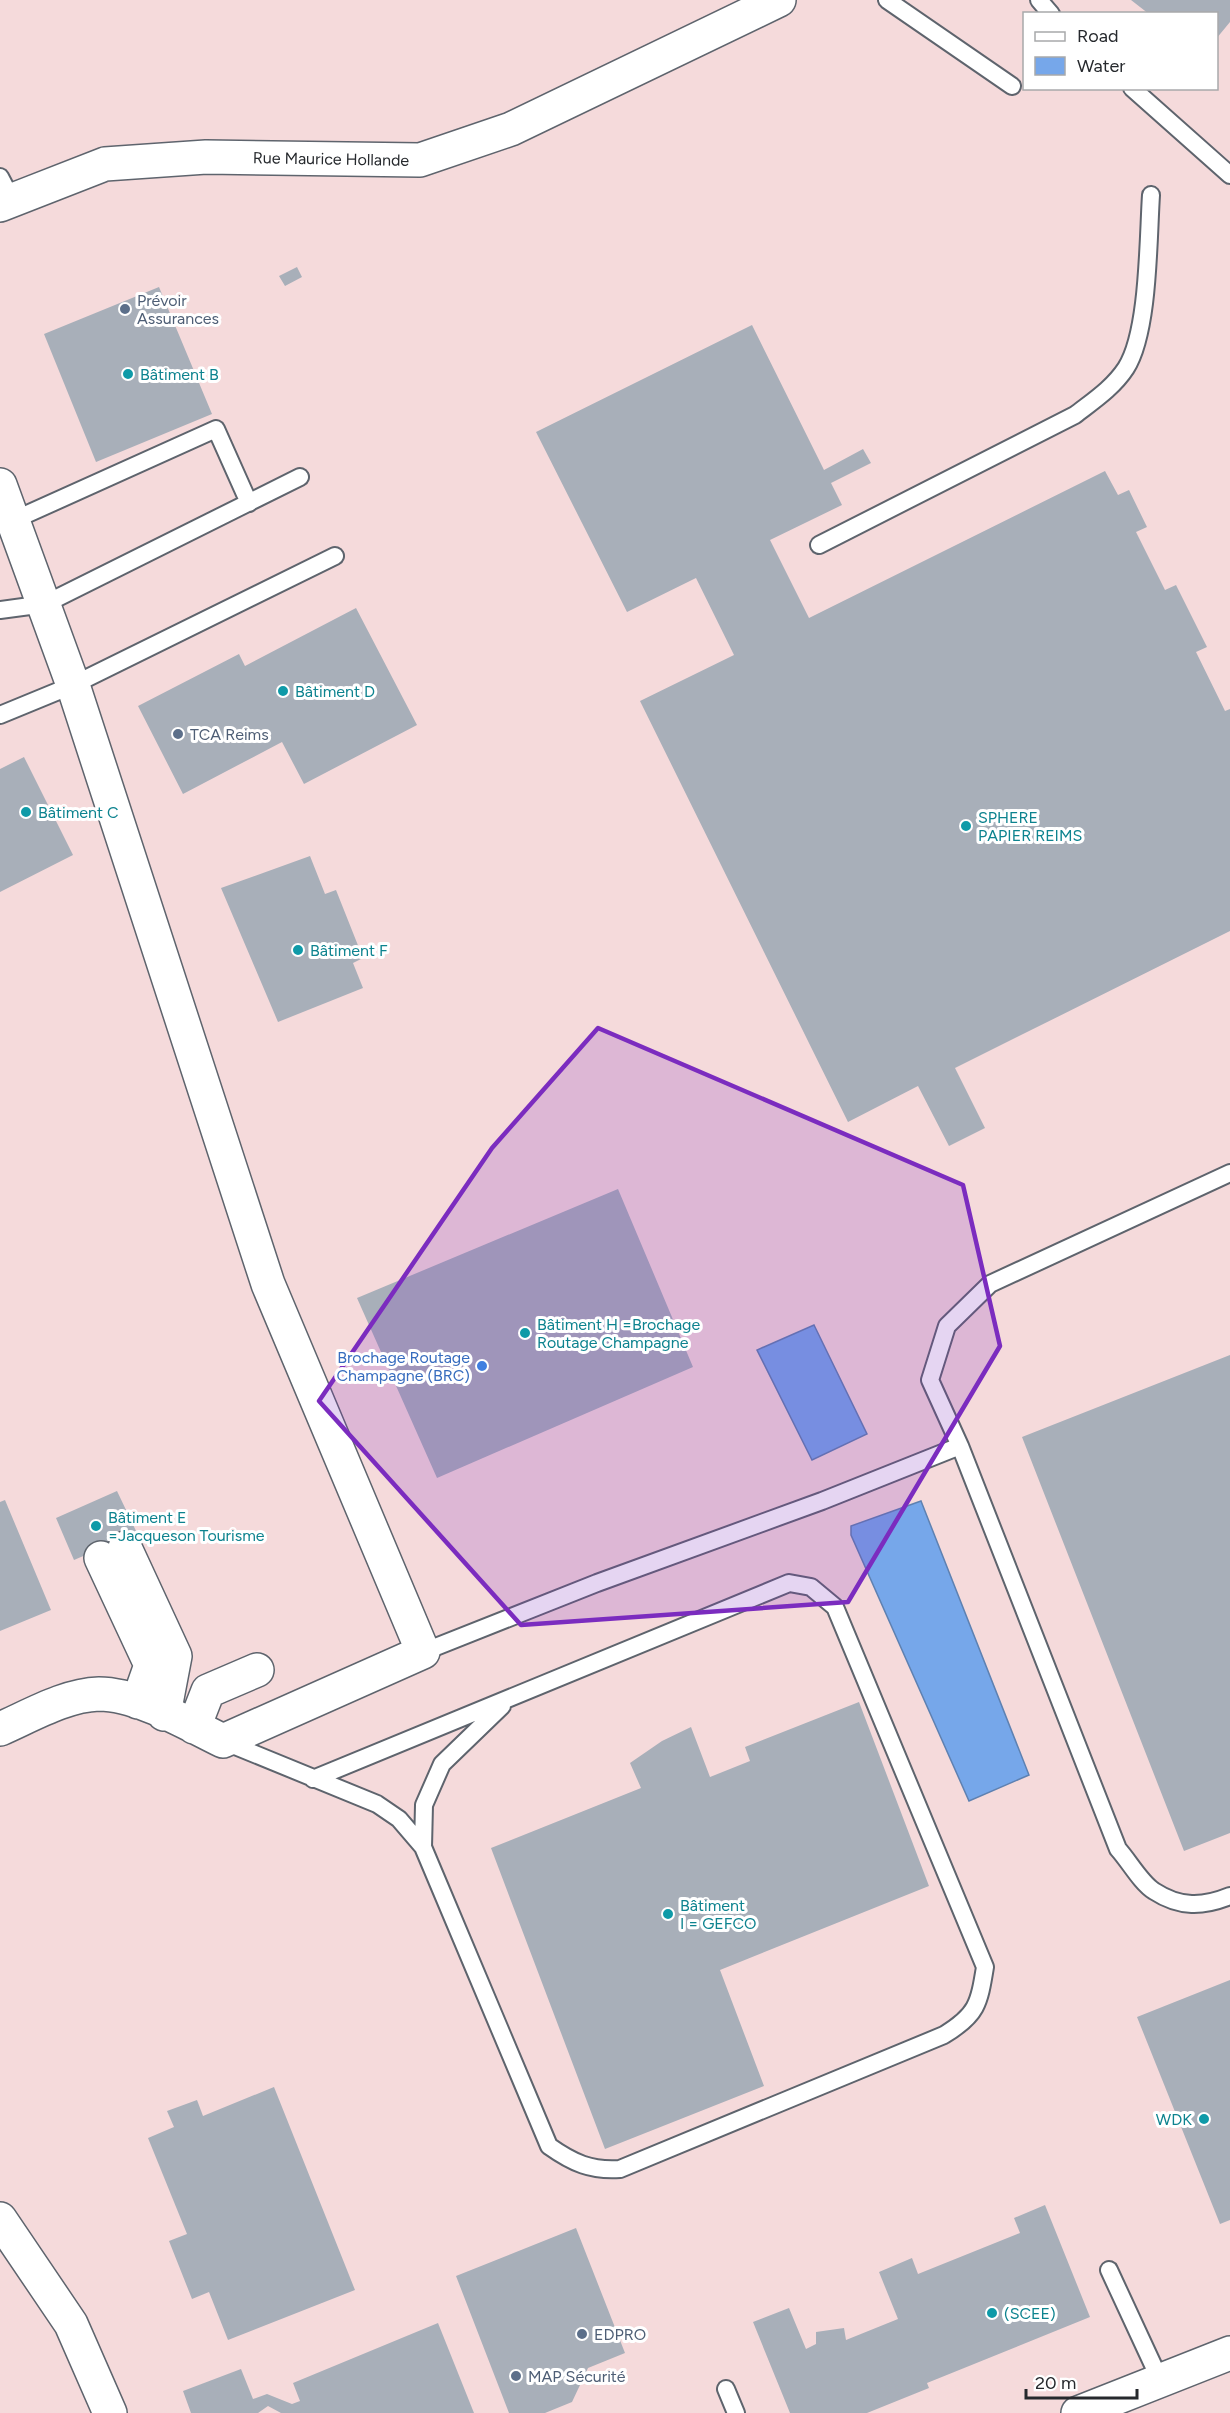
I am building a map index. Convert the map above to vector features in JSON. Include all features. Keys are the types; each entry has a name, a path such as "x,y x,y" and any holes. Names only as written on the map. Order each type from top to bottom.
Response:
{"street":[{"name":"Rue Maurice Hollande","path":"4,194 105,165 206,158 420,160 511,129 779,0"},
{"path":"0,485 73,685 268,1284 423,1652 223,1741 151,1708 108,1695 84,1696 57,1704 0,1729"},
{"path":"113,1553 175,1656 151,1708"},
{"path":"194,1727 208,1691 257,1670"},
{"path":"5,2235 71,2324 110,2413"},
{"path":"1078,2413 1230,2353"}],"lane":[{"path":"887,0 1012,86"},
{"path":"1039,0 1049,12"},
{"path":"1134,90 1230,175"},
{"path":"819,544 1075,415 1111,387 1127,367 1140,334 1152,195"},
{"path":"14,519 216,429 249,503"},
{"path":"0,610 45,604 300,477"},
{"path":"0,715 73,685 336,556"},
{"path":"1230,1173 990,1284 947,1326 930,1380 960,1446 1118,1849 1154,1891 1186,1904 1209,1904 1230,1896"},
{"path":"423,1652 597,1583 822,1501 960,1446"},
{"path":"223,1741 313,1779 377,1804 399,1819 423,1847 549,2146 574,2164 601,2170 620,2169 944,2035 964,2022 979,2001 985,1967 835,1607 811,1587 789,1583 313,1779"},
{"path":"423,1847 424,1805 442,1764 510,1698"},
{"path":"1109,2270 1160,2380"},
{"path":"726,2389 736,2413"}],"highlighted area":[{"path":"598,1028 963,1185 1000,1346 848,1602 521,1625 319,1401 492,1148"}],"shaded area":[{"path":"0,0 1230,0 1230,2413 0,2413"}],"water":[{"path":"814,1325 867,1434 812,1460 757,1350"},
{"path":"921,1501 1029,1775 969,1801 851,1535 851,1526"}],"building":[{"path":"1131,0 1230,0 1230,22 1218,37 1218,12 1146,12"},
{"path":"297,267 302,277 285,286 279,276"},
{"name":"Bâtiment B","path":"159,287 212,414 96,462 44,334"},
{"name":"SPHERE PAPIER REIMS","path":"752,325 824,470 863,449 871,463 831,483 842,505 770,540 809,618 1105,471 1118,495 1129,490 1147,527 1136,532 1165,590 1176,585 1207,647 1196,652 1225,711 1230,709 1230,931 955,1068 985,1128 949,1146 918,1086 848,1122 640,701 734,655 696,578 627,612 536,432"},
{"name":"Bâtiment D","path":"356,608 417,725 304,784 282,742 183,794 138,706 239,654 245,666"},
{"name":"Bâtiment C","path":"24,757 73,855 0,892 0,769"},
{"name":"Bâtiment F","path":"310,856 325,894 336,890 363,958 353,963 363,988 278,1022 221,888"},
{"name":"Bâtiment H =Brochage Routage Champagne","path":"618,1189 693,1367 437,1478 357,1298"},
{"path":"1230,1355 1230,1833 1184,1851 1022,1437"},
{"name":"Bâtiment E =Jacqueson Tourisme","path":"117,1491 137,1533 74,1560 56,1518"},
{"path":"5,1500 51,1610 0,1631 0,1502"},
{"name":"Bâtiment I = GEFCO","path":"859,1702 929,1886 720,1970 764,2086 605,2149 491,1848 641,1788 630,1763 662,1741 691,1727 710,1777 750,1761 745,1747"},
{"name":"WDK","path":"1230,1980 1230,2220 1220,2224 1137,2017"},
{"path":"274,2087 355,2290 228,2340 209,2292 192,2299 169,2241 187,2234 148,2138 174,2127 167,2111 197,2100 203,2116"},
{"name":"(SCEE)","path":"1045,2205 1090,2317 927,2383 929,2388 867,2413 790,2413 753,2322 789,2308 806,2349 816,2344 816,2332 844,2328 846,2340 898,2319 879,2272 912,2258 918,2274 1020,2233 1014,2218"},
{"path":"576,2228 625,2353 588,2368 572,2402 545,2413 509,2413 456,2276"},
{"path":"438,2323 474,2413 281,2413 268,2406 258,2413 191,2413 183,2391 241,2369 253,2399 267,2394 292,2404 300,2401 293,2383"}],"place":[{"name":"Prévoir Assurances","path":"125,309"},
{"name":"Bâtiment B","path":"128,374"},
{"name":"Bâtiment D","path":"283,691"},
{"name":"TCA Reims","path":"178,734"},
{"name":"Bâtiment C","path":"26,812"},
{"name":"SPHERE PAPIER REIMS","path":"966,826"},
{"name":"Bâtiment F","path":"298,950"},
{"name":"Bâtiment H =Brochage Routage Champagne","path":"525,1333"},
{"name":"Brochage Routage Champagne (BRC)","path":"482,1366"},
{"name":"Bâtiment E =Jacqueson Tourisme","path":"96,1526"},
{"name":"Bâtiment I = GEFCO","path":"668,1914"},
{"name":"WDK","path":"1204,2119"},
{"name":"(SCEE)","path":"992,2313"},
{"name":"EDPRO","path":"582,2334"},
{"name":"MAP Sécurité","path":"516,2376"}]}
